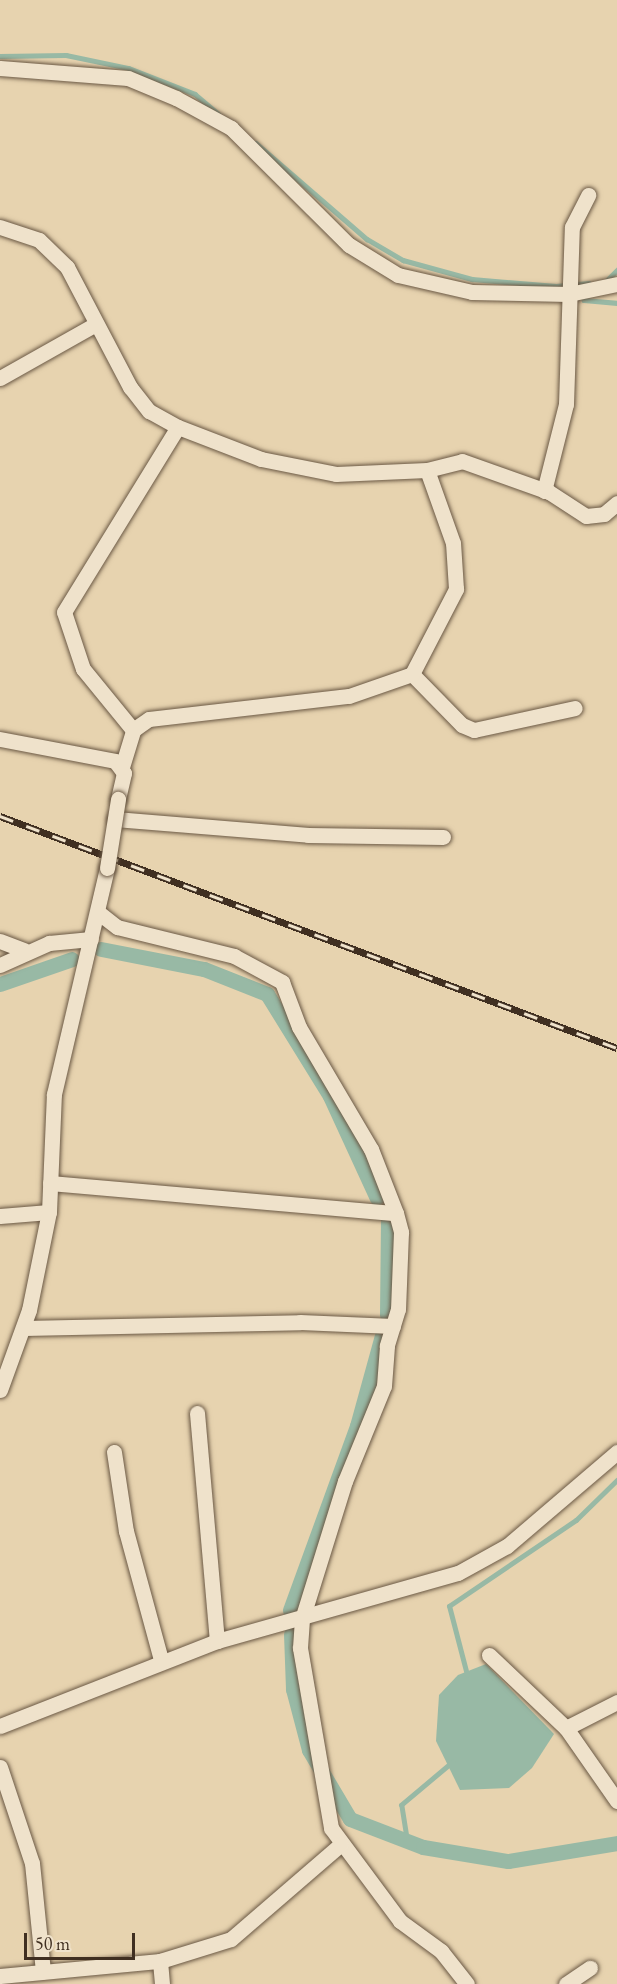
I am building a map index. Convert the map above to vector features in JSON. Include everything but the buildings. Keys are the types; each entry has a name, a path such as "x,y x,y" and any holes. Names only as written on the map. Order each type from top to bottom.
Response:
{"street":[{"path":"0,69 78,70 128,78 176,98 231,128 349,245 398,274 472,292 570,294 617,284"},
{"path":"544,491 566,404 572,227 588,195"},
{"path":"0,227 39,240 67,267 130,387 149,411 178,427 261,459 336,474 427,470 448,460 462,461 544,491 586,516 604,514 617,503"},
{"path":"0,378 96,324"},
{"path":"133,730 83,669 64,612 178,427"},
{"path":"0,1390 24,1328 49,1212 54,1094 99,913 122,768 133,730 168,713 349,696 412,674 456,589 453,543 427,470"},
{"path":"412,674 462,725 474,730 574,708"},
{"path":"0,739 115,761 122,768"},
{"path":"115,819 308,835 443,837"},
{"path":"99,913 117,927 234,956 282,982 299,1027 371,1149 396,1213 401,1261 384,1386 345,1480 302,1619 311,1732 331,1828 400,1921 441,1951 467,1984"},
{"path":"0,965 24,950 91,939"},
{"path":"0,941 24,950"},
{"path":"50,1183 396,1213"},
{"path":"0,1215 49,1212"},
{"path":"24,1328 300,1322 393,1326"},
{"path":"197,1413 217,1641"},
{"path":"114,1452 126,1531 161,1660"},
{"path":"0,1726 149,1670 161,1660 217,1641 302,1619 458,1573 507,1546 617,1452"},
{"path":"489,1655 566,1728 617,1801"},
{"path":"566,1728 617,1702"},
{"path":"0,1767 32,1863 43,1971"},
{"path":"0,1976 160,1961 231,1939 341,1844"},
{"path":"160,1961 162,1984"},
{"path":"566,1984 590,1968"}],"shaded area":[{"path":"486,1664 554,1734 532,1768 509,1788 460,1790 436,1741 439,1695 458,1675"}],"waterway":[{"path":"0,56 66,55 129,68 195,94 218,113"},
{"path":"256,143 367,239 403,260 472,279 556,286 589,283"},
{"path":"606,281 617,270"},
{"path":"583,294 584,300 617,303"},
{"path":"101,949 204,969 267,994 330,1096 377,1198"},
{"path":"0,984 72,959"},
{"path":"387,1315 388,1222"},
{"path":"290,1610 357,1426 382,1335"},
{"path":"467,1675 449,1606 576,1520 617,1480"},
{"path":"291,1634 293,1689 309,1750 350,1819 423,1847 508,1861 617,1843"},
{"path":"407,1841 401,1805 452,1762"}],"railway":[{"path":"0,816 617,1048"}]}
